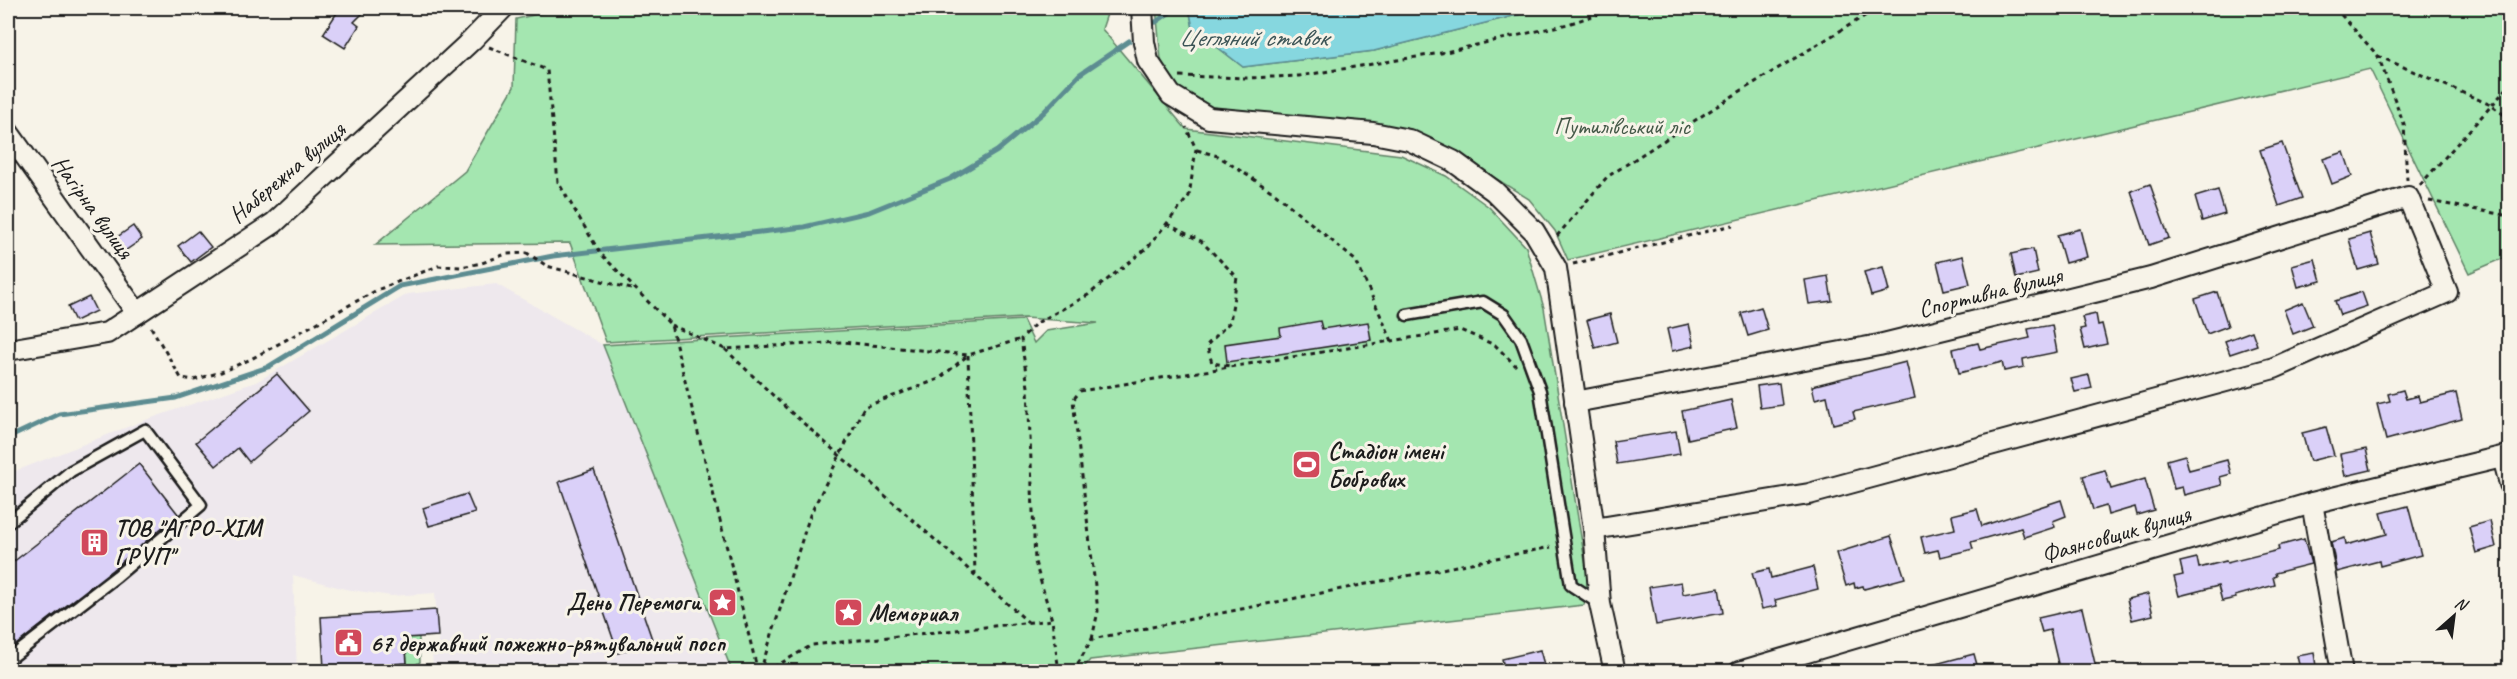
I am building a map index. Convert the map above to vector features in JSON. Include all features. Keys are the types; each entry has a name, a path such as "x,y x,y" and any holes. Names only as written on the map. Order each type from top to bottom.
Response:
{"street":[{"name":"Набережна вулиця","path":"8,350 107,333 274,223 472,40 503,8"},
{"path":"1142,8 1148,60 1172,95 1209,118 1372,133 1409,140 1453,161 1494,190 1534,231 1556,268 1594,529 1600,604 1615,672"},
{"name":"Нагірна вулиця","path":"8,132 137,312"},
{"path":"1594,529 1809,494 2274,368 2447,292 2408,197"},
{"name":"Спортивна вулиця","path":"1575,402 1879,345 2151,279 2408,197"},
{"path":"2506,456 2510,484"},
{"name":"Фаянсовщик вулиця","path":"1739,672 2312,503 2506,456"},
{"path":"2312,503 2342,672"}],"lane":[{"path":"1407,315 1483,302 1504,315 1521,339 1540,391 1572,585 1600,604"},
{"path":"8,523 71,471 145,430 201,505 117,576 8,660"}],"path":[{"path":"1158,76 1247,78 1299,76 1441,53 1568,24 1617,8"},
{"path":"1546,249 1607,177 1739,92 1868,14 1886,8"},
{"path":"2335,8 2378,56 2404,124 2408,197"},
{"path":"472,40 547,70 558,182 598,251 634,290 671,325 725,349 784,406 1028,622"},
{"path":"2378,56 2491,105 2510,119"},
{"path":"2408,197 2510,85"},
{"path":"725,349 842,342 968,355 1021,339 1035,324 1088,295 1147,248 1189,196 1196,149 1172,95"},
{"path":"1196,149 1218,156 1276,194 1356,261 1392,341"},
{"path":"2408,197 2510,216"},
{"path":"1167,224 1201,241 1236,277 1230,322 1207,345 1212,363 1231,366"},
{"path":"1556,268 1733,225"},
{"path":"137,312 149,324 181,378 194,380 221,372 251,359 377,290 438,266 461,267 482,263 506,254 528,253 547,266 634,290"},
{"path":"671,325 759,672"},
{"path":"1073,672 1092,639 1098,611 1073,400 1080,391 1460,330 1495,345 1518,368"},
{"path":"1021,339 1028,387 1035,562 1052,620 1059,672"},
{"path":"759,672 810,515 864,407 939,379 968,355"},
{"path":"968,355 975,574"},
{"path":"1092,639 1565,544"},
{"path":"766,672 812,645 1052,620"}],"shaded area":[{"path":"496,284 603,345 732,671 433,671 432,650 439,649 435,593 391,596 345,589 293,575 297,671 8,672 8,474 140,422 256,382 408,294"}],"green space":[{"path":"564,8 1109,8 1102,29 1186,129 1401,155 1446,176 1489,207 1526,247 1544,308 1589,586 1584,605 1090,660 1081,671 732,671 603,345 1023,320 1034,343 1046,331 1098,323 1024,318 606,342 570,243 375,245 465,171 514,87 516,19"},
{"name":"Путилівський ліс","path":"1156,8 1189,8 1193,28 1243,67 1374,51 1545,8 2509,8 2509,256 2469,273 2370,69 1568,260 1555,231 1529,199 1442,145 1401,131 1213,117 1179,97 1161,60"},
{"path":"418,619 420,662 406,671 388,671 387,666 407,664 404,620"}],"water":[{"name":"Цегляний ставок","path":"1189,8 1545,8 1374,51 1243,67 1193,28"}],"building":[{"path":"340,8 368,8 354,22 359,26 345,48 323,34"},
{"path":"2282,143 2302,198 2279,206 2260,150"},
{"path":"2344,152 2352,176 2332,184 2323,159"},
{"path":"2150,184 2169,238 2149,245 2131,191"},
{"path":"2218,190 2225,214 2202,221 2195,197"},
{"path":"133,226 142,239 119,255 110,242"},
{"path":"2080,229 2087,257 2065,263 2057,235"},
{"path":"198,231 211,247 191,262 178,246"},
{"path":"2370,233 2379,264 2358,270 2349,239"},
{"path":"2033,249 2038,273 2016,278 2011,254"},
{"path":"1963,256 1970,284 1944,290 1937,262"},
{"path":"2315,259 2321,281 2298,287 2292,265"},
{"path":"1883,267 1889,291 1871,296 1864,272"},
{"path":"1828,276 1832,301 1809,304 1805,280"},
{"path":"2217,292 2228,326 2207,334 2195,299"},
{"path":"2362,292 2367,306 2340,315 2335,301"},
{"path":"89,297 96,311 75,321 68,307"},
{"path":"2303,302 2313,326 2293,334 2284,310"},
{"path":"1761,307 1768,330 1748,336 1741,313"},
{"path":"1610,314 1617,342 1595,348 1587,320"},
{"path":"2096,314 2098,325 2102,324 2107,344 2085,349 2080,329 2085,328 2082,317"},
{"path":"1320,321 1322,329 1368,322 1371,340 1227,362 1225,344 1281,336 1280,328"},
{"path":"1689,324 1694,346 1672,351 1667,329"},
{"path":"2052,325 2057,352 2023,359 2024,367 2004,371 2002,362 1959,373 1953,349 1978,343 1980,349 2030,338 2028,329"},
{"path":"2252,331 2257,345 2230,354 2225,341"},
{"path":"1906,362 1915,398 1853,412 1855,419 1833,424 1827,396 1815,399 1812,386"},
{"path":"277,374 309,411 249,462 238,448 216,466 196,442"},
{"path":"2089,375 2092,388 2075,392 2071,379"},
{"path":"1779,383 1782,405 1760,408 1757,386"},
{"path":"2403,390 2406,399 2418,396 2420,402 2456,393 2462,419 2386,440 2377,404 2390,401 2388,394"},
{"path":"1731,400 1737,428 1688,439 1682,411"},
{"path":"2326,427 2334,455 2310,461 2302,433"},
{"path":"1676,431 1680,454 1617,464 1613,441"},
{"path":"2366,449 2371,470 2345,476 2340,454"},
{"path":"2185,455 2189,470 2227,460 2231,474 2220,477 2222,485 2184,495 2182,487 2174,489 2167,460"},
{"name":"ТОВ \"АГРО-ХІМ ГРУП\"","path":"139,464 178,514 112,570 8,651 8,566"},
{"path":"594,470 653,642 618,653 559,482"},
{"path":"2105,470 2111,489 2145,479 2154,510 2137,515 2135,507 2108,515 2106,506 2093,510 2083,476"},
{"path":"467,494 475,513 429,526 423,508"},
{"path":"2061,500 2066,516 2053,521 2055,527 2024,537 2021,528 1971,542 1973,549 1940,557 1938,550 1925,553 1921,537 1955,529 1952,515 1977,509 1982,526"},
{"path":"2408,506 2421,555 2380,566 2379,561 2337,572 2331,542 2345,538 2346,545 2387,534 2381,513"},
{"path":"2490,521 2496,547 2476,553 2469,527"},
{"path":"1891,536 1905,578 1864,589 1863,586 1855,588 1854,583 1846,586 1836,553"},
{"path":"2304,539 2311,564 2275,573 2276,576 2273,577 2275,585 2222,601 2218,586 2179,596 2174,577 2183,575 2180,562 2197,558 2199,568 2226,561 2227,563 2279,550 2278,546"},
{"path":"1813,567 1818,589 1775,600 1777,606 1762,609 1752,573 1769,569 1771,578"},
{"path":"1681,582 1683,594 1719,588 1723,613 1656,625 1649,587"},
{"path":"2148,594 2153,615 2132,620 2127,599"},
{"path":"2082,608 2097,672 2060,672 2050,630 2042,632 2038,618"},
{"path":"436,610 438,636 405,638 407,663 324,669 321,617"},
{"path":"1540,650 1546,672 1505,672 1502,659"},
{"path":"2314,653 2316,666 2300,669 2297,656"},
{"path":"1974,654 1979,672 1925,672 1924,667"}],"waterway":[{"path":"1156,22 1176,8"},
{"path":"8,438 59,414 176,398 268,367 400,286 553,256 804,227 869,212 950,179 997,151 1043,113 1080,74 1129,41"}],"place":[{"name":"Стадіон імені Бобрових","path":"1307,465"},
{"name":"ТОВ \"АГРО-ХІМ ГРУП\"","path":"94,542"},
{"name":"День Перемоги","path":"722,602"},
{"name":"Мемориал","path":"848,613"},
{"name":"67 державний пожежно-рятувальний посп","path":"349,643"}]}
